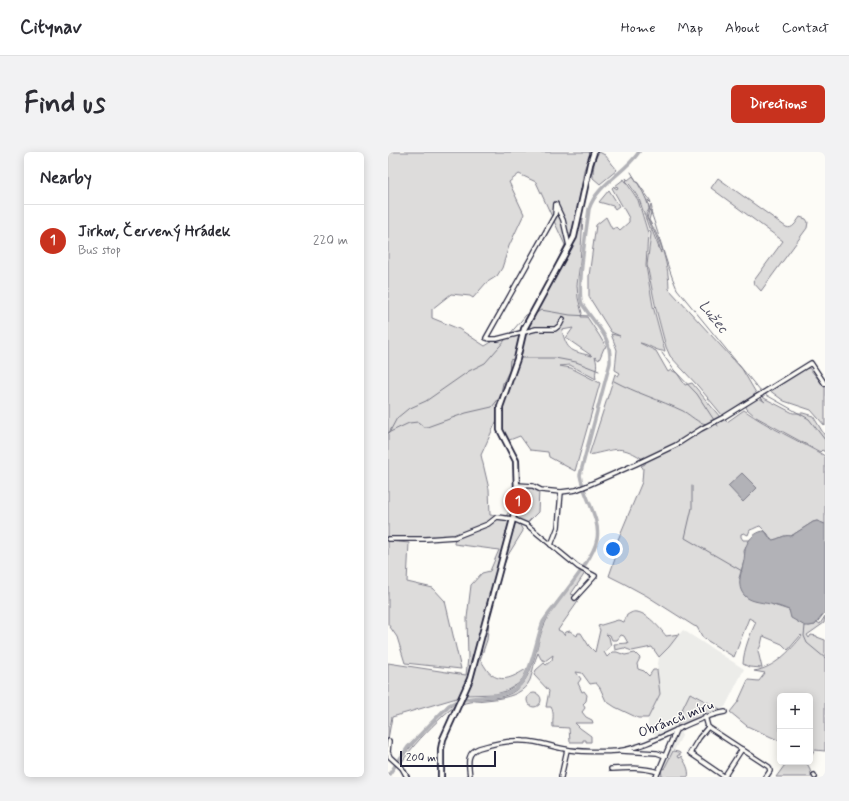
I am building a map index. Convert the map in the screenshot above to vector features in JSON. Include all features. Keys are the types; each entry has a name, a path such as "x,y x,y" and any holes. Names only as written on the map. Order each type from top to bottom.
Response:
{"street":[{"path":"441,777 441,749 443,739 470,679 513,519 517,485 516,461 500,430 500,407 518,357 523,332 574,237 594,152"},
{"path":"564,319 555,329 536,329 497,339 489,340 486,338 555,214 556,204 563,220 569,246"},
{"path":"517,485 533,486 541,490 561,492 586,486 676,445 811,364 825,384"},
{"path":"551,545 558,527 561,492"},
{"path":"388,539 455,537 488,524 497,517 513,519 527,525 578,567 595,576 575,598"},
{"name":"Obránců míru","path":"470,777 469,757 472,752 478,748 523,741 567,750 618,751 656,740 705,716 725,712"},
{"path":"705,716 708,727 769,767 770,771 766,777"},
{"path":"708,727 698,738 690,752 724,777 742,749"},
{"path":"656,777 676,730"},
{"path":"389,741 388,755 393,762 400,766 407,777"},
{"path":"561,777 567,750"},
{"path":"618,751 657,753 664,756"},
{"path":"611,769 646,768 658,772"}],"shaded area":[{"path":"388,152 591,152 584,170 573,245 583,218 577,285 578,298 582,313 581,317 587,317 606,347 604,348 599,360 595,357 597,364 596,379 570,365 559,366 571,368 600,383 575,471 549,457 548,452 530,450 520,436 507,441 519,458 519,488 532,488 539,491 538,512 527,523 517,519 523,531 508,555 500,574 494,578 487,640 480,660 490,674 502,679 511,677 528,668 518,684 506,691 496,694 467,695 392,717 388,739 388,663 466,675 468,658 467,618 471,585 482,573 490,571 499,550 454,544 455,536 388,537","holes":["519,174 536,182 565,245 523,330 498,338 485,346 459,329 432,318 432,309 451,294 470,296 473,298 486,283 497,276 502,268 509,246 524,214 509,182","573,328 566,338 592,356 580,353 568,347 562,330","497,420 516,470 513,506 506,516 490,515 489,489 481,455"]},
{"path":"599,152 605,155 617,170 600,184 593,178 594,164"},
{"path":"633,176 651,203 648,200 649,209 646,215 647,218 651,204 652,209 649,220 653,227 664,253 668,271 669,289 742,369 759,398 765,402 759,396 761,394 764,398 793,413 803,413 813,416 825,436 825,452 822,450 820,452 756,417 746,407 747,404 757,396 755,394 723,416 670,356 666,347 656,309 647,265 651,234 639,199 626,181 626,178 628,180","holes":["648,219 656,235 661,253"]},
{"path":"718,178 788,228 796,223 800,217 806,219 808,222 807,228 761,291 753,282 783,241 711,188"},
{"path":"624,179 638,200 648,233 646,266 653,306 665,351 640,343 656,351 668,372 671,370 677,373 685,385 692,383 720,417 725,418 727,422 744,410 763,423 825,456 825,524 817,521 813,522 791,536 774,540 771,540 768,534 760,526 750,530 748,535 744,533 741,534 743,540 750,540 744,551 745,558 739,578 773,605 789,610 798,622 809,626 815,625 817,622 820,624 825,616 824,623 807,635 809,638 811,635 825,640 825,751 815,750 813,753 813,693 777,693 777,740 747,726 730,712 738,702 748,680 759,681 765,673 754,671 761,669 775,663 787,653 802,636 801,635 788,650 782,644 763,636 758,651 762,668 749,667 743,664 748,642 756,622 749,618 734,657 703,638 697,627 647,596 609,576 616,556 617,542 642,482 643,468 641,466 645,464 646,461 630,452 619,449 589,455 615,374 618,376 620,373 615,370 617,350 611,334 620,336 611,332 589,297 589,276 596,225 606,217 612,229 617,227 620,230 629,222 629,218 612,188 614,186 617,189 618,187 615,186"},
{"path":"609,190 619,206 615,209 613,206 599,202"},
{"path":"809,368 825,387 825,426 811,410 784,401 769,390 803,369"},
{"path":"742,473 757,488 743,502 728,486"},
{"path":"817,521 825,524 825,612 815,625 805,626 791,618 789,610 755,601 745,596 740,588 740,578 746,547 748,542 755,534 765,531 771,540 774,540 791,536"},
{"path":"388,541 409,543 407,582 433,588 445,601 461,669 405,663 397,637 388,624"},
{"path":"581,571 585,573 571,594 578,598 577,603 558,630 564,635 566,632 570,631 577,636 578,633 581,633 589,646 595,652 600,630 598,626 618,620 624,622 627,615 635,612 648,617 666,636 679,634 659,657 652,647 632,651 624,648 615,650 614,644 628,643 624,636 621,635 617,640 612,640 610,635 606,634 609,637 611,646 604,652 607,657 612,652 625,655 635,653 640,658 637,664 638,669 644,671 649,676 653,670 657,670 660,694 648,718 638,718 615,707 606,701 596,683 590,684 582,673 576,672 581,679 578,683 582,692 584,691 587,695 586,701 583,704 585,708 582,712 586,717 592,720 593,723 575,723 591,736 591,742 586,742 586,740 583,740 583,742 570,742 569,728 553,727 553,714 551,707 546,707 549,691 534,675 536,670 544,663 546,665 552,660 553,655 545,661 541,659 538,653 530,680 525,688 509,696 462,704 463,700 500,697 511,693 520,686 531,668 548,616"},
{"path":"683,630 744,669 725,707 720,709 694,694 679,728 682,736 664,769 660,767 677,729 658,738 648,728 648,718 660,694 657,670 659,657"},
{"path":"534,693 539,695 541,700 539,705 534,707 529,705 527,700 529,695"},
{"path":"690,693 720,709 679,728 676,722"},
{"path":"457,702 454,707 420,738 400,765 398,763 410,747 442,714"},
{"path":"673,751 680,753 677,757 680,758 681,756 686,763 688,777 662,777 661,767 664,769"},
{"path":"785,765 808,765 812,777 776,777"}],"waterway":[{"path":"388,776 408,747 449,705 466,699 500,695 516,688 521,683 526,676 543,622 579,574 595,547 598,531 580,475 610,363 610,355 605,336 582,304 580,297 582,258 589,209 593,200 604,186 626,167 639,152"},
{"name":"Lužec","path":"631,172 646,199 668,267 677,289 761,392 809,419 825,440"},
{"path":"535,314 541,310 570,315 590,316"},
{"path":"509,335 526,315 530,314"},
{"path":"389,433 397,418 408,409 426,401 469,371 485,363 506,339"},
{"path":"662,353 674,370 697,394 714,420"},
{"path":"388,433 409,423 418,422 424,427 427,427 466,413 492,407 500,397 503,383 509,371 510,360 516,358"},
{"path":"519,358 555,358 576,362 599,371"},
{"path":"614,381 666,403 683,411 697,421 707,424"},
{"path":"712,425 716,423 718,426"},
{"path":"692,486 692,508 685,538 742,571"},
{"path":"805,626 804,636 807,643 825,658"}],"place":[{"name":"Jirkov, Červený Hrádek","path":"518,501"}]}
